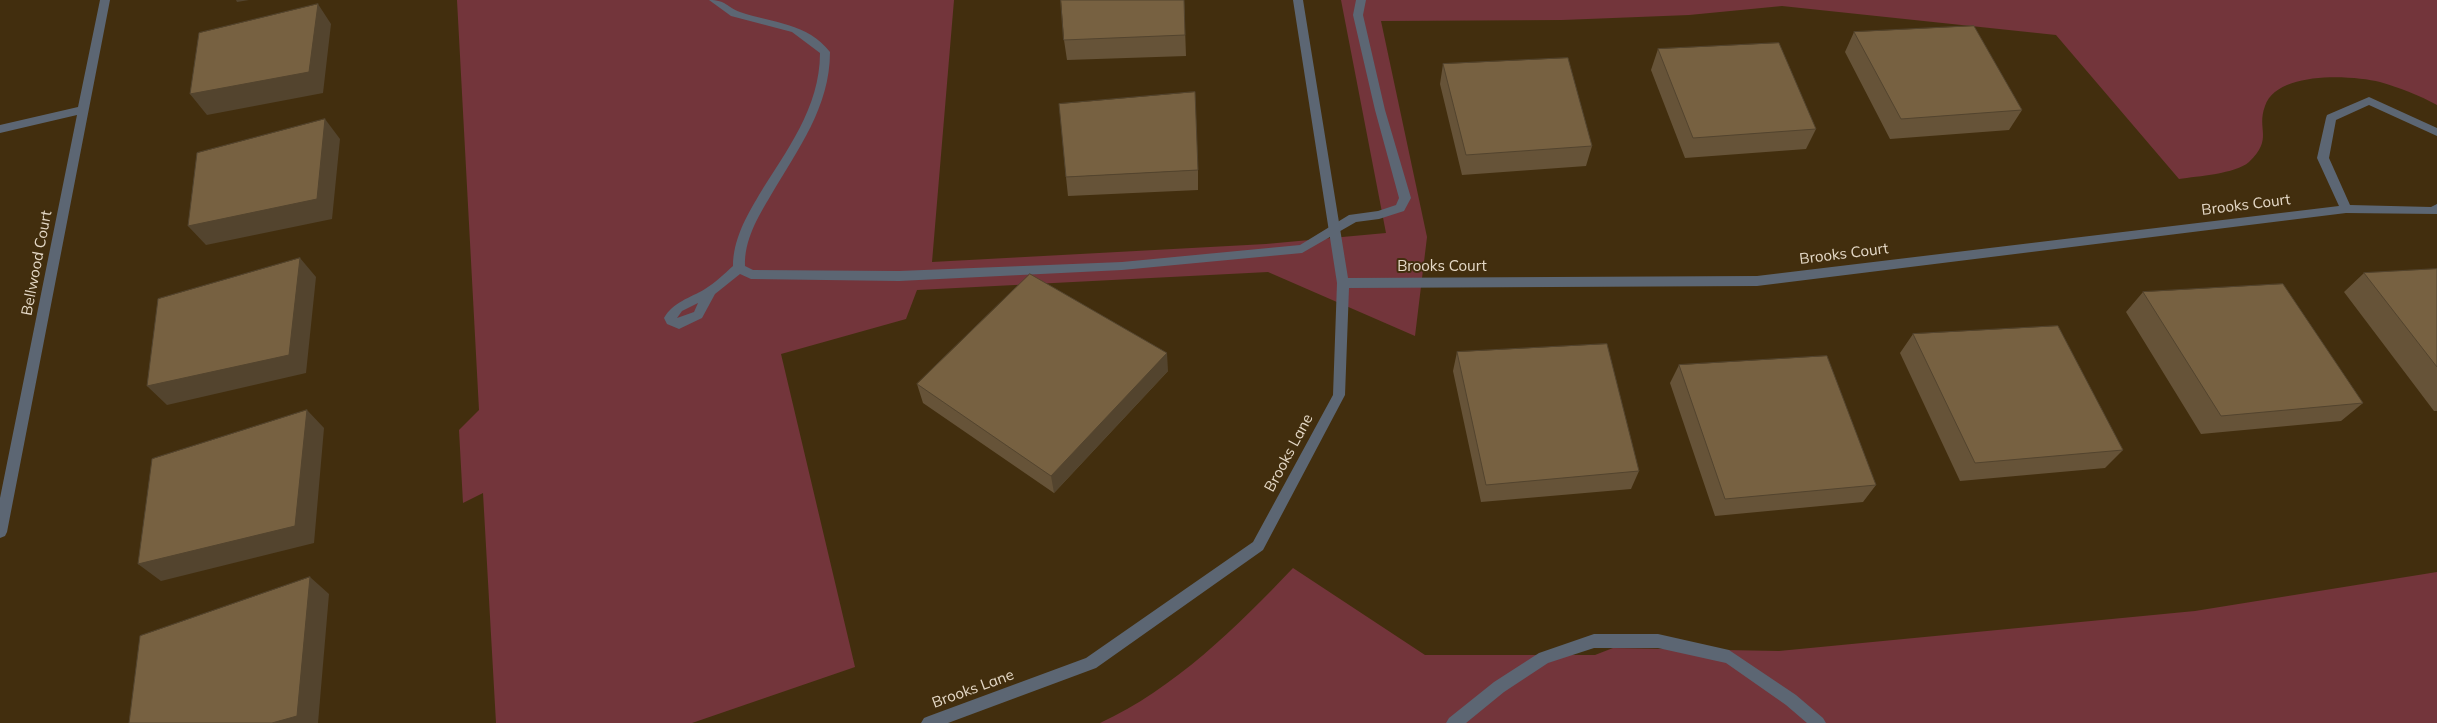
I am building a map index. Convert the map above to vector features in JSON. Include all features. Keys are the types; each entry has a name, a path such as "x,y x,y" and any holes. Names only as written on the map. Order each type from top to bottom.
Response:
{"street":[{"name":"Bellwood Court","path":"0,532 105,0"},
{"path":"714,0 735,14 796,30 825,52 827,69 818,104 750,221 738,253 739,268"},
{"name":"Brooks Lane","path":"928,723 1091,663 1258,546 1338,395 1343,283 1298,0"},
{"path":"739,268 751,274 899,276 1122,266 1302,249 1353,218 1379,215 1400,208 1405,198 1380,110 1358,15 1361,0"},
{"path":"2346,209 2323,158 2331,118 2369,101 2437,132"},
{"path":"0,129 83,110"},
{"name":"Brooks Court","path":"1343,283 1757,281 2346,209 2434,210 2437,208"},
{"path":"711,291 739,268"},
{"path":"1454,723 1499,687 1544,658 1594,642 1658,641 1729,657 1791,700 1818,723"}],"shaded area":[{"path":"457,0 954,0 932,262 1266,244 1386,233 1341,0 2437,0 2437,105 2402,89 2380,82 2334,77 2299,81 2284,86 2272,95 2265,106 2262,122 2263,140 2256,154 2249,162 2226,172 2179,179 2056,35 1782,6 1689,15 1562,20 1381,21 1427,237 1415,336 1268,272 917,290 906,319 781,354 855,667 692,723 496,723 483,493 463,503 459,430 479,410"},
{"path":"1293,568 1425,655 1595,655 1613,648 1779,651 2195,611 2437,572 2437,723 1100,723 1154,693 1179,675 1227,634"}],"building":[{"path":"1061,0 1184,0 1185,35 1064,40"},
{"path":"318,4 309,72 190,94 199,33"},
{"path":"1974,26 2022,110 1901,119 1854,32"},
{"path":"1779,43 1816,129 1693,138 1658,49"},
{"path":"1568,58 1592,146 1466,155 1443,64"},
{"path":"1195,92 1198,170 1066,177 1059,104"},
{"path":"325,119 317,199 188,226 197,153"},
{"path":"300,258 289,355 147,386 158,299"},
{"path":"2437,269 2437,367 2364,273"},
{"path":"1030,274 1167,353 1051,476 917,384"},
{"path":"2283,284 2363,403 2221,416 2143,292"},
{"path":"2058,326 2123,450 1975,463 1913,334"},
{"path":"1607,344 1639,471 1486,485 1457,352"},
{"path":"1827,356 1876,485 1725,499 1679,365"},
{"path":"307,410 295,526 138,564 152,459"},
{"path":"310,577 297,716 272,723 129,723 140,636"}]}
